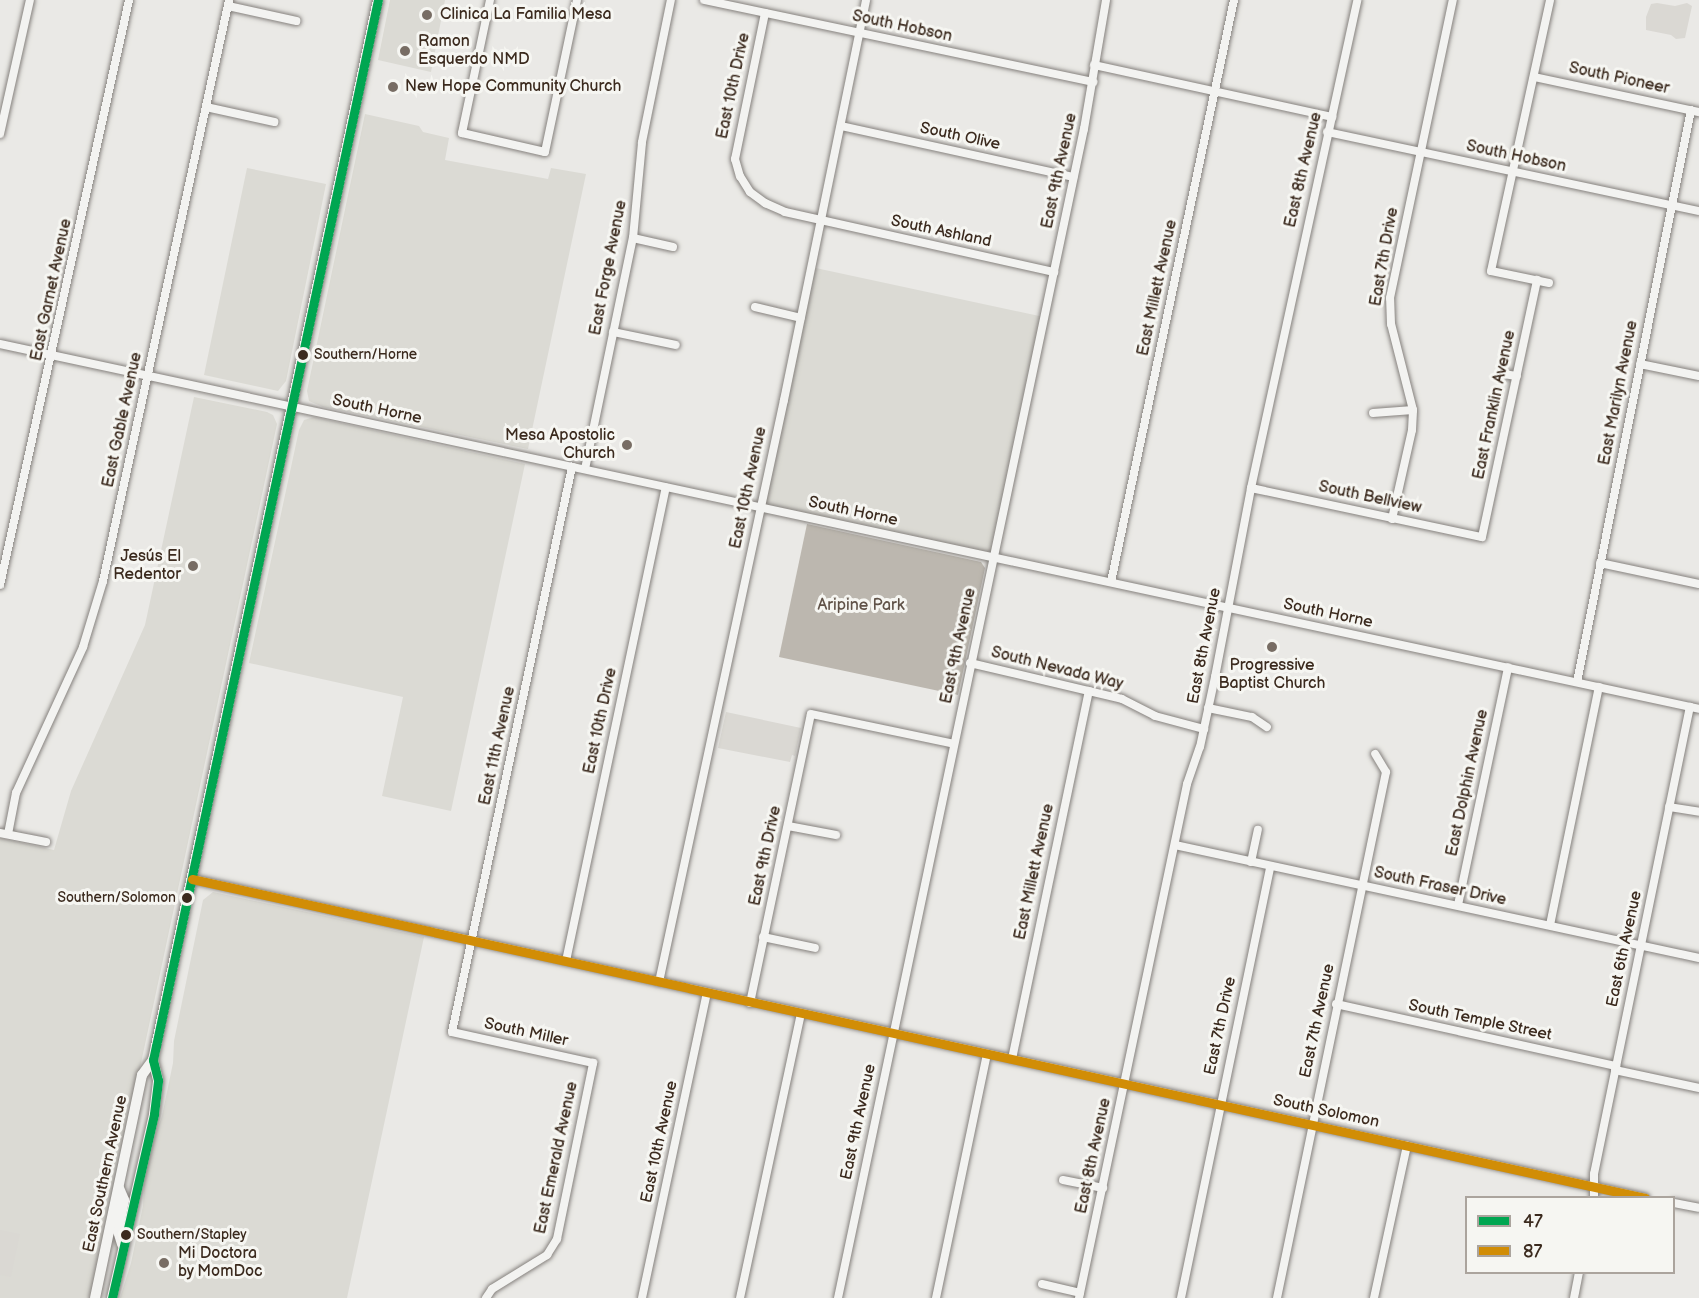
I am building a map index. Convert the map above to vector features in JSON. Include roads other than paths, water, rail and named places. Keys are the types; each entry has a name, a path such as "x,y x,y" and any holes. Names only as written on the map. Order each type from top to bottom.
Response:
{"main road":[{"name":"East Southern Avenue","path":"95,1298 142,1075 153,1060 378,0"},
{"name":"East Southern Avenue","path":"112,1298 158,1080 153,1060"},
{"path":"134,1117 137,1132 127,1184 136,1191"},
{"path":"119,1187 124,1200 118,1231 123,1247"}],"street":[{"path":"0,134 30,0"},
{"name":"East Garnet Avenue","path":"0,585 53,356 129,0"},
{"path":"490,0 462,133 545,152 577,0"},
{"name":"East Forge Avenue","path":"585,469 633,238 642,141 671,0"},
{"name":"South Hobson","path":"704,0 1093,82"},
{"name":"East 10th Avenue","path":"659,982 801,318 866,0"},
{"name":"East 9th Avenue","path":"838,1298 1074,177 1106,0"},
{"name":"East Millett Avenue","path":"1111,582 1234,0"},
{"name":"East 8th Avenue","path":"1080,1295 1187,784 1204,729 1251,488 1327,132 1358,0"},
{"name":"East 7th Drive","path":"1392,519 1412,430 1413,410 1389,310 1453,0"},
{"path":"1549,283 1491,271 1550,0"},
{"path":"228,3 296,21"},
{"name":"East Gable Avenue","path":"4,833 16,793 83,647 103,581 228,3"},
{"name":"East 10th Drive","path":"765,13 735,159 740,176 750,192 765,203 785,212 821,221"},
{"path":"1094,65 1332,117"},
{"name":"South Pioneer","path":"1534,77 1695,111"},
{"path":"206,107 274,122"},
{"name":"East Marilyn Avenue","path":"1576,682 1672,205 1695,111"},
{"name":"South Olive","path":"841,126 1074,177"},
{"name":"South Hobson","path":"1327,132 1699,211"},
{"name":"South Ashland","path":"821,221 1054,272"},
{"path":"633,238 673,247"},
{"name":"East Franklin Avenue","path":"1482,537 1537,280"},
{"path":"755,307 801,318"},
{"path":"613,332 676,345"},
{"name":"South Horne","path":"0,344 1695,708"},
{"path":"1640,364 1699,376"},
{"path":"1503,374 1516,376"},
{"path":"1373,413 1413,410"},
{"name":"East 11th Avenue","path":"452,1032 572,467"},
{"name":"East 10th Drive","path":"566,962 666,487"},
{"name":"South Bellview","path":"1251,488 1482,537"},
{"path":"1600,563 1699,584"},
{"name":"South Nevada Way","path":"970,663 1122,699 1155,716 1204,729"},
{"name":"East Dolphin Avenue","path":"1458,905 1508,667"},
{"path":"1550,925 1599,687"},
{"name":"East Millett Avenue","path":"1012,1059 1089,691"},
{"path":"1208,708 1252,717 1267,727"},
{"name":"East 6th Avenue","path":"1594,1196 1594,1173 1669,807 1695,708"},
{"name":"East 9th Drive","path":"750,1003 811,714 954,744"},
{"name":"East 7th Avenue","path":"1277,1298 1336,1004 1386,772 1375,754"},
{"path":"1669,807 1699,812"},
{"path":"788,826 836,835"},
{"path":"1251,862 1258,830"},
{"path":"4,833 46,842"},
{"name":"South Fraser Drive","path":"1175,845 1699,958"},
{"name":"East 7th Drive","path":"1181,1298 1270,867"},
{"name":"South Solomon","path":"192,879 750,1003 1641,1196"},
{"path":"763,937 815,948"},
{"name":"East 10th Avenue","path":"642,1298 707,993"},
{"name":"South Temple Street","path":"1336,1004 1699,1088"},
{"path":"740,1298 801,1014"},
{"name":"South Miller","path":"452,1032 593,1063"},
{"path":"936,1298 987,1054"},
{"name":"East Emerald Avenue","path":"486,1298 492,1289 547,1255 557,1239 593,1063"},
{"path":"1374,1298 1407,1146"},
{"path":"1063,1180 1103,1188"},
{"path":"1675,1203 1699,1208"},
{"path":"1574,1298 1579,1274"},
{"path":"1042,1284 1080,1295"}],"place":[{"name":"Clinica La Familia Mesa","path":"427,15"},
{"name":"Ramon Esquerdo NMD","path":"405,51"},
{"name":"New Hope Community Church","path":"393,87"},
{"name":"Southern/Horne","path":"303,355"},
{"name":"Mesa Apostolic Church","path":"627,445"},
{"name":"Jesús El Redentor","path":"193,566"},
{"name":"Progressive Baptist Church","path":"1272,647"},
{"name":"Southern/Solomon","path":"187,898"},
{"name":"Southern/Stapley","path":"126,1235"},
{"name":"Mi Doctora by MomDoc","path":"164,1263"}],"park label":[{"name":"Aripine Park","path":"861,606"}]}
